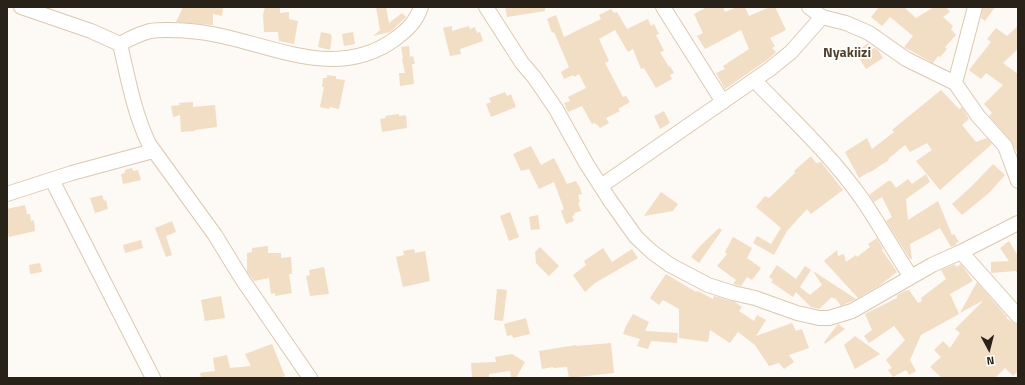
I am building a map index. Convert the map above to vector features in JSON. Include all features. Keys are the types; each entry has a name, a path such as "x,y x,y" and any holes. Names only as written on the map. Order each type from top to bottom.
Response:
{"street":[{"path":"21,7 91,31 120,44 151,31 191,31 230,37 301,57 329,58 353,58 385,46 403,33 413,23 421,7"},
{"path":"486,7 522,63 534,77 556,110 586,163 636,237 652,252 670,265 708,285 755,298 797,313 819,318 829,318 852,311 932,265 1018,223"},
{"path":"663,7 723,102"},
{"path":"809,7 822,17 846,23 869,33 906,59 955,83 978,116 1006,146 1018,181"},
{"path":"955,83 975,7"},
{"path":"601,186 754,81 791,52 822,17"},
{"path":"120,44 142,127 153,151 210,228 305,376"},
{"path":"754,81 820,147 862,198 910,277"},
{"path":"7,194 153,151"},
{"path":"52,180 153,378"},
{"path":"961,252 1018,316"}],"building":[{"path":"183,7 223,8 222,16 213,14 213,25 176,22"},
{"path":"265,7 280,7 280,13 289,12 289,19 298,21 294,44 279,41 278,32 264,32 263,15"},
{"path":"376,7 386,7 389,23 402,13 406,17 390,32 373,36 380,30"},
{"path":"505,7 545,7 545,11 507,17"},
{"path":"707,7 723,7 725,12 737,7 745,7 749,16 770,7 775,7 786,30 770,38 775,46 772,48 776,52 725,89 716,73 725,69 723,66 749,49 741,30 705,49 697,36 703,33 694,14"},
{"path":"879,7 904,7 916,18 934,7 946,7 950,12 943,17 953,26 951,29 956,35 945,47 947,49 940,57 938,56 933,63 904,47 913,36 890,17 882,26 871,17"},
{"path":"983,7 995,7 985,21 981,18"},
{"path":"611,9 614,13 617,12 627,29 648,19 651,26 654,24 659,34 656,35 664,51 660,52 674,73 670,75 672,79 656,88 644,68 641,69 633,49 628,52 615,30 599,39 609,61 605,63 623,97 626,96 630,102 618,109 620,111 606,118 609,123 600,128 595,123 592,124 582,106 568,112 567,110 564,103 570,101 568,97 586,88 579,74 574,77 573,75 564,79 561,72 569,67 554,32 552,33 547,19 556,15 564,37 601,19 599,15"},
{"path":"452,26 452,31 469,26 470,29 475,27 477,33 480,32 483,41 460,49 461,54 450,56 443,28"},
{"path":"1018,26 1018,49 1003,63 1018,74 1018,154 1011,141 989,116 992,113 984,104 1003,85 986,73 981,79 969,70 991,42 987,39 996,28 1007,36"},
{"path":"321,32 331,34 332,36 330,50 318,47"},
{"path":"353,32 355,44 344,46 342,34"},
{"path":"868,43 872,49 875,48 878,50 883,58 866,69 859,58 862,56 858,51"},
{"path":"409,46 410,57 413,56 415,64 412,64 414,84 400,86 399,73 405,73 401,47"},
{"path":"327,75 336,76 336,79 345,80 339,109 320,107 324,87 322,87 323,78 327,78"},
{"path":"941,90 959,109 962,107 969,119 962,125 976,142 987,138 992,144 940,190 916,161 932,150 927,143 910,152 905,145 888,159 889,160 859,178 845,152 867,138 872,149 894,132 892,130"},
{"path":"505,92 507,96 511,94 516,107 491,117 486,104 491,102 489,98"},
{"path":"193,102 193,107 215,105 217,127 181,132 180,115 173,117 171,106 180,105 179,103"},
{"path":"664,111 670,123 660,129 654,116"},
{"path":"399,114 399,116 406,115 407,128 382,132 380,119 386,118 385,116"},
{"path":"531,146 541,165 554,158 567,184 576,181 579,185 582,194 578,195 580,202 578,203 581,211 574,213 575,215 572,216 574,221 566,224 561,211 564,209 554,182 539,189 529,169 521,171 513,154"},
{"path":"811,156 816,163 821,162 843,190 811,214 807,209 787,231 774,255 753,243 757,236 771,244 781,228 756,207 765,196 769,198 795,173 794,171"},
{"path":"993,164 1005,175 990,192 962,215 952,204"},
{"path":"132,168 133,171 138,170 141,180 123,184 121,174 125,173 125,170"},
{"path":"926,174 930,182 906,199 908,220 938,201 952,235 954,234 959,242 951,247 940,228 910,244 912,259 910,259 886,221 892,217 882,197 874,202 869,195 888,181 891,181 896,188 908,179 912,184"},
{"path":"661,192 678,204 673,211 644,216"},
{"path":"102,195 104,201 106,200 108,209 95,213 90,198"},
{"path":"25,205 27,214 30,214 31,221 34,220 35,231 9,237 7,229 7,209"},
{"path":"510,212 519,237 509,241 500,216"},
{"path":"538,215 540,229 531,230 529,217"},
{"path":"172,221 176,232 166,236 172,255 166,257 155,228"},
{"path":"719,228 722,230 699,263 691,257 700,246"},
{"path":"733,237 752,248 747,258 761,268 752,280 747,277 741,286 733,284 736,280 717,266 727,254 725,252"},
{"path":"877,238 883,249 882,250 897,272 880,285 858,298 824,261 837,250 838,256 844,254 846,262 856,255 857,257 870,247 868,244"},
{"path":"141,240 143,248 125,253 123,245"},
{"path":"1009,241 1018,256 1018,275 1016,271 991,273 991,262 1009,261 1000,248"},
{"path":"268,246 268,253 281,253 281,258 291,257 292,274 289,274 292,293 275,296 275,293 271,294 269,278 254,281 247,272 247,253 252,252 252,248"},
{"path":"540,247 559,266 549,276 536,263 535,252"},
{"path":"603,248 612,262 632,249 638,258 595,283 585,292 573,275 586,265 584,261"},
{"path":"414,249 415,253 425,251 430,281 403,287 396,257 404,255 403,251"},
{"path":"40,263 42,272 30,274 29,265"},
{"path":"955,264 956,267 961,264 973,281 950,294 959,314 921,335 910,360 916,371 909,375 906,370 893,377 888,370 892,368 886,360 905,340 894,326 869,343 864,336 872,330 865,314 897,298 897,295 909,290 918,303 922,301 921,298 946,279 941,270"},
{"path":"777,265 796,279 805,266 811,270 800,287 810,295 822,285 813,271 856,299 841,306 835,298 834,299 832,297 819,309 811,307 796,292 793,297 771,282 773,280 769,277"},
{"path":"324,267 329,294 310,296 306,276 310,275 309,270"},
{"path":"666,274 696,292 700,292 713,299 714,296 735,302 742,307 739,311 754,321 757,315 766,320 756,336 792,323 796,331 802,329 809,348 789,355 794,362 784,369 779,363 769,366 755,345 738,332 730,343 710,330 708,342 679,338 679,309 663,300 659,305 650,298"},
{"path":"977,282 1007,317 1006,318 1018,325 1018,371 1013,376 1005,368 995,378 942,378 930,367 941,357 934,350 943,341 950,348 960,333 955,329 982,302 960,313"},
{"path":"497,289 507,290 503,321 494,320"},
{"path":"221,296 225,318 205,321 201,300"},
{"path":"633,314 649,322 645,331 678,333 677,343 651,341 648,349 637,346 640,339 623,334"},
{"path":"526,318 530,334 513,338 512,335 507,336 504,324"},
{"path":"838,324 845,329 825,344 824,342"},
{"path":"855,336 880,354 855,369 844,345"},
{"path":"611,343 614,373 569,378 567,367 542,369 539,351 576,345"},
{"path":"272,344 285,376 279,378 201,378 200,373 215,371 213,358 227,355 230,368 251,366 245,354"},
{"path":"512,354 525,362 516,378 511,378 510,371 489,374 489,378 472,378 471,363 496,362 495,357"}],"district":[{"name":"Nyakiizi","path":"847,54"}]}
